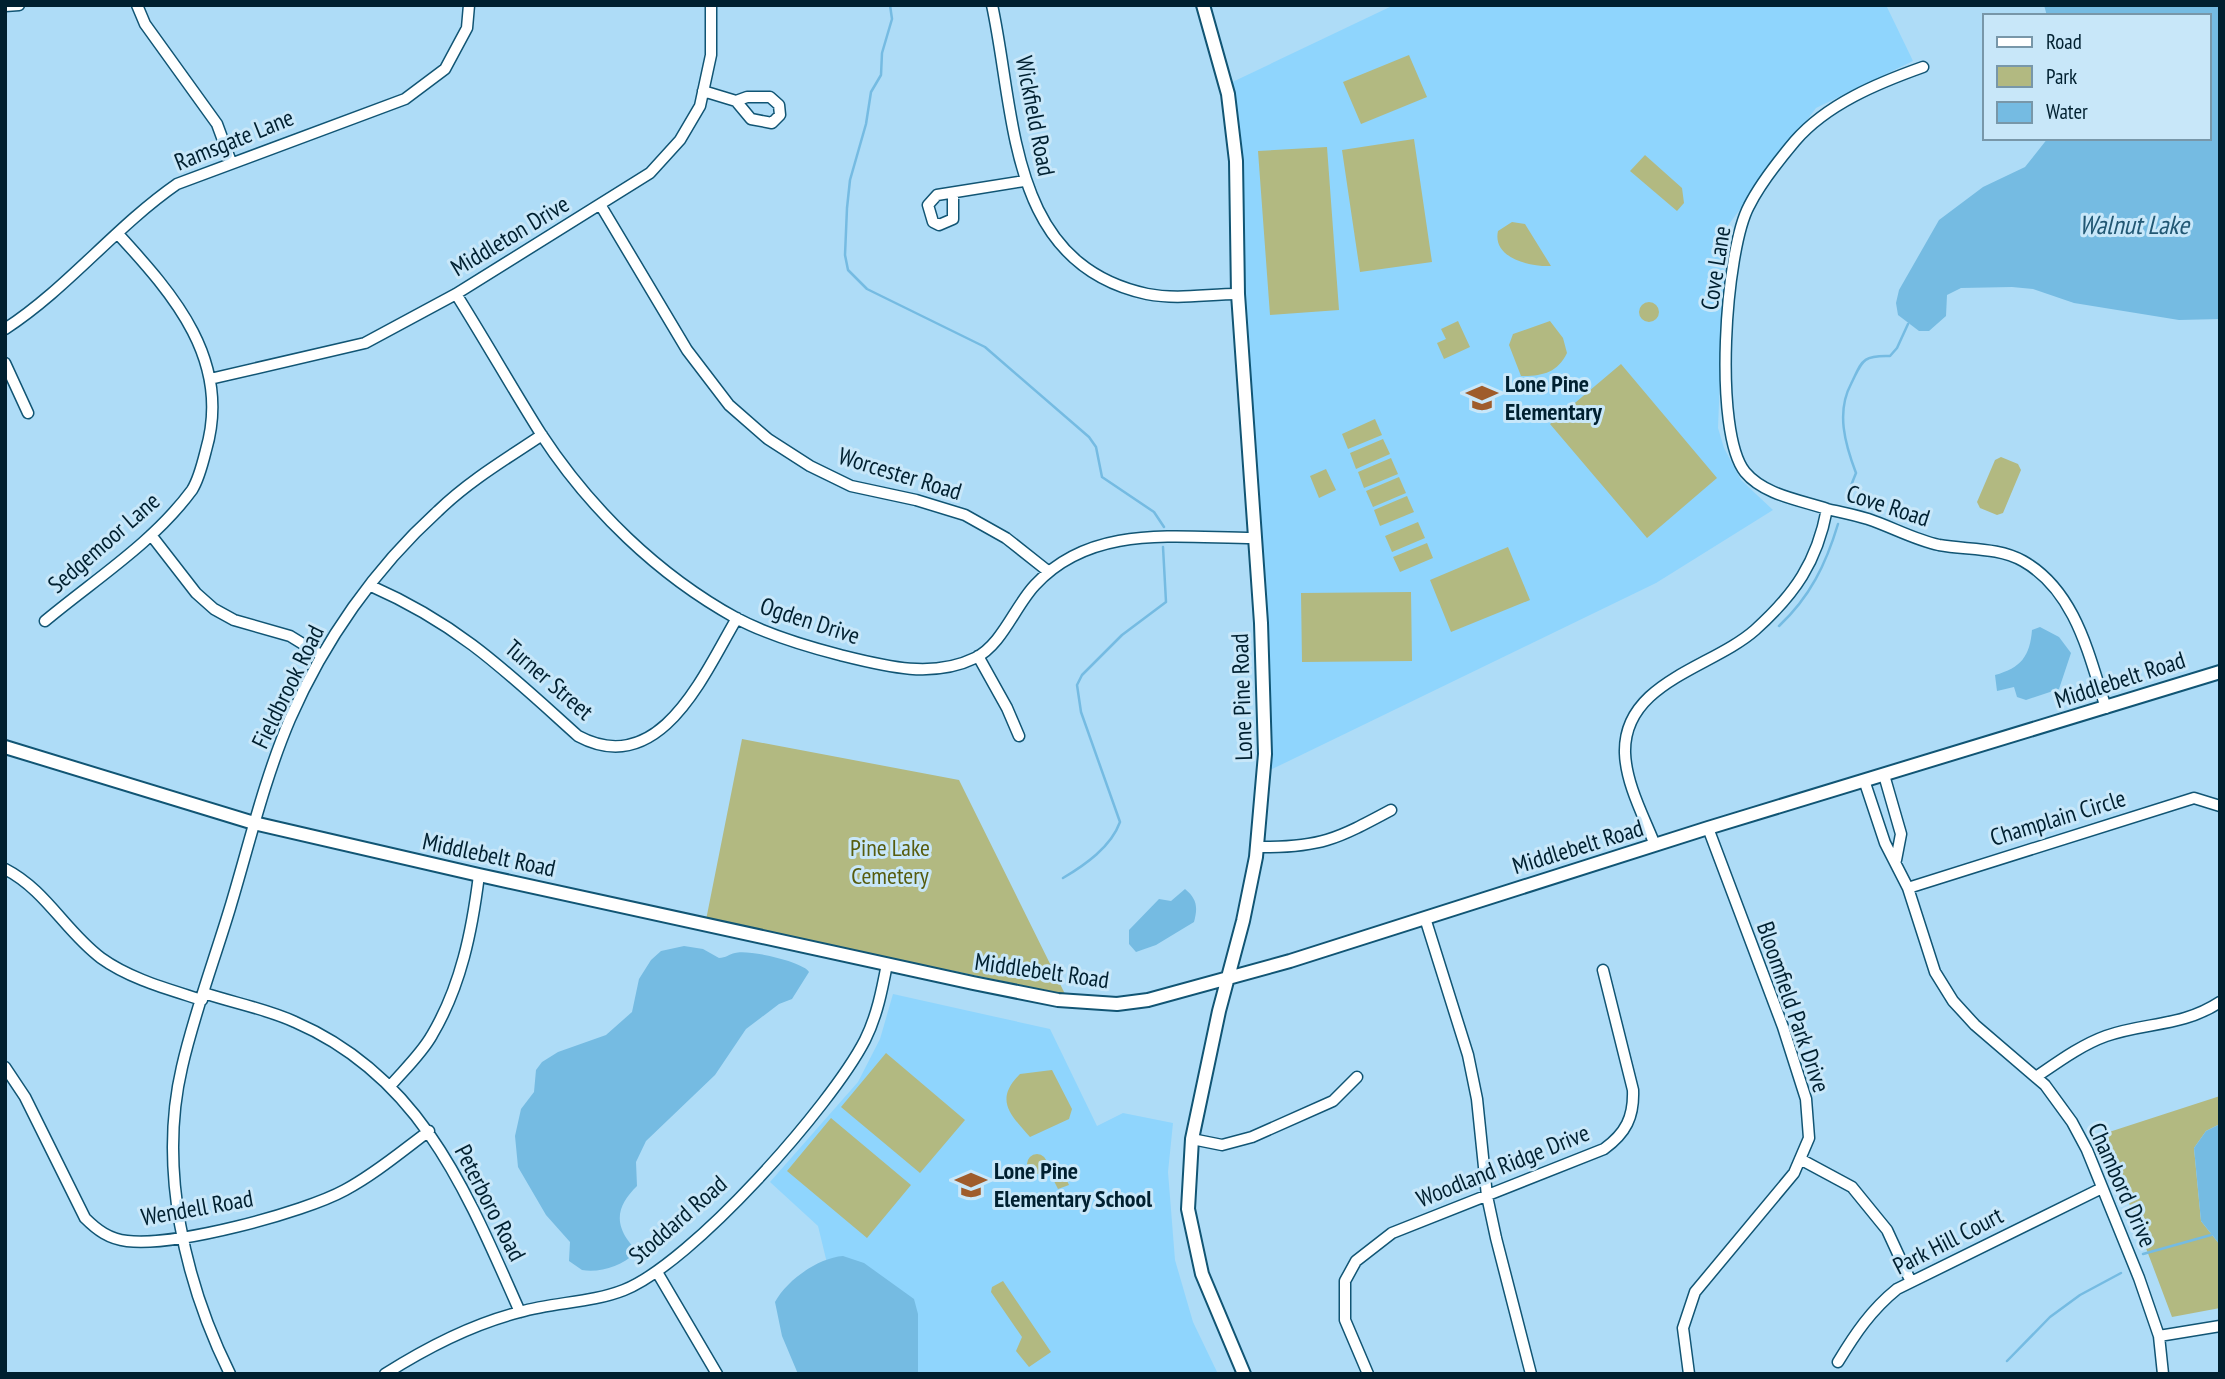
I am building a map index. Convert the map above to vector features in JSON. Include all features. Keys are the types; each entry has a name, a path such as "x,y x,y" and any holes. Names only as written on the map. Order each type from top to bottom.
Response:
{"street":[{"path":"5,6 19,5"},
{"path":"137,5 145,24 217,124 230,162"},
{"name":"Ramsgate Lane","path":"5,329 36,309 154,200 177,184 230,162 405,99 445,69 467,29 469,5"},
{"name":"Middleton Drive","path":"210,379 365,343 456,294 650,173 680,140 700,106 711,55 711,5"},
{"name":"Wickfield Road","path":"992,5 1024,181 1057,240 1091,270 1145,293 1166,297 1238,294"},
{"name":"Lone Pine Road","path":"1203,5 1228,93 1234,132 1238,294 1265,754 1257,847 1244,920 1226,980 1192,1139 1188,1197 1193,1242 1202,1273 1244,1374"},
{"name":"Cove Lane","path":"1827,509 1758,484 1745,472 1732,446 1727,413 1727,350 1731,277 1739,233 1748,207 1796,141 1820,117 1856,96 1923,66"},
{"path":"703,91 736,101"},
{"path":"953,193 1024,181"},
{"name":"Worcester Road","path":"601,206 687,350 729,405 768,439 810,466 851,486 916,500 965,515 1006,538 1049,572"},
{"name":"Sedgemoor Lane","path":"45,621 151,535 194,487 212,429 210,379 190,325 167,287 118,234"},
{"name":"Ogden Drive","path":"456,294 542,435 598,508 629,541 678,580 737,618 801,644 868,662 926,671 978,656"},
{"path":"5,363 28,413"},
{"name":"Fieldbrook Road","path":"230,1374 203,1312 180,1237 175,1180 176,1122 181,1069 254,823 290,720 321,655 371,586 438,510 483,474 542,435"},
{"name":"Cove Road","path":"1655,845 1633,788 1625,754 1631,722 1641,705 1658,688 1729,650 1754,631 1791,593 1811,564 1827,509 1866,518 1939,545 1991,551 2023,561 2044,577 2062,598 2076,622 2085,639 2106,708"},
{"path":"151,535 197,593 214,609 234,621 290,636 321,655"},
{"path":"1018,736 1007,708 978,656 1004,628 1034,586 1049,572 1102,542 1148,538 1254,538"},
{"name":"Turner Street","path":"371,586 412,604 452,628 480,648 578,736 595,745 611,748 632,744 653,734 678,713 737,618"},
{"name":"Middlebelt Road","path":"5,747 254,823 479,876 887,964 1083,1003 1117,1004 1148,1000 1226,980 1708,828 2220,672"},
{"name":"Chambord Drive","path":"1884,775 1901,834 1896,860"},
{"name":"Chambord Drive","path":"1864,780 1885,843 1908,888 1934,971 1953,1001 1975,1025 2036,1077 2072,1122 2139,1278 2159,1336 2163,1374"},
{"name":"Champlain Circle","path":"1908,888 2194,798 2220,806"},
{"path":"1257,847 1300,848 1335,840 1391,810"},
{"name":"Bloomfield Park Drive","path":"1689,1374 1683,1328 1686,1310 1695,1292 1794,1173 1809,1138 1806,1099 1783,1027 1708,828"},
{"name":"Peterboro Road","path":"5,869 29,883 100,957 160,986 294,1021 351,1051 391,1085 429,1131 466,1191 520,1311"},
{"path":"391,1085 432,1037 458,982 473,918 479,876"},
{"path":"1425,918 1468,1055 1483,1144 1487,1196 1531,1374"},
{"name":"Stoddard Road","path":"385,1374 415,1355 470,1329 520,1311 622,1291 657,1272 726,1210 836,1088 866,1039 881,999 887,964"},
{"name":"Woodland Ridge Drive","path":"1368,1374 1345,1320 1345,1281 1356,1261 1392,1233 1604,1149 1623,1132 1631,1118 1633,1098 1630,1070 1603,970"},
{"path":"2036,1077 2081,1048 2106,1036 2175,1023 2204,1013 2220,1002"},
{"name":"Wendell Road","path":"5,1067 25,1097 85,1218 100,1232 127,1241 180,1237 296,1211 345,1190 429,1131"},
{"path":"1192,1139 1222,1145 1252,1137 1333,1101 1357,1077"},
{"path":"1800,1159 1852,1187 1887,1230 1911,1282"},
{"name":"Park Hill Court","path":"1838,1362 1877,1306 1911,1282 2102,1188"},
{"path":"657,1272 717,1374"},
{"path":"2159,1336 2220,1325"}],"shaded area":[{"name":"Lone Pine Elementary","path":"1394,5 1886,5 1913,61 1816,108 1726,228 1718,428 1724,448 1741,480 1773,510 1656,583 1262,774 1245,341 1224,86"},
{"name":"Lone Pine Elementary School","path":"893,994 1050,1029 1097,1126 1123,1113 1173,1123 1168,1172 1175,1260 1193,1322 1218,1374 854,1374 818,1226 770,1182 858,1082 880,1039"}],"green space":[{"path":"1409,55 1427,97 1361,124 1343,82"},
{"path":"1414,139 1432,262 1360,272 1342,150"},
{"path":"1327,147 1339,310 1270,315 1258,151"},
{"path":"1645,155 1682,188 1684,203 1677,211 1630,171"},
{"path":"1512,222 1525,224 1551,266 1533,265 1514,259 1501,248 1498,231"},
{"path":"1649,302 1656,305 1659,312 1656,319 1649,322 1642,319 1639,312 1642,305"},
{"path":"1458,321 1470,347 1444,359 1437,343 1446,339 1441,329"},
{"path":"1550,321 1563,338 1567,353 1559,365 1548,372 1521,376 1509,345 1513,334"},
{"path":"1621,364 1717,478 1647,538 1550,424"},
{"path":"1375,419 1382,435 1348,449 1342,434"},
{"path":"1383,439 1390,454 1356,469 1350,453"},
{"path":"2001,457 2018,464 2021,470 2003,513 1997,515 1980,508 1977,502 1995,460"},
{"path":"1391,458 1398,474 1364,488 1358,472"},
{"path":"1326,469 1336,490 1319,498 1310,476"},
{"path":"1399,477 1406,493 1373,507 1366,491"},
{"path":"1407,496 1414,512 1380,526 1374,510"},
{"path":"1418,522 1425,538 1392,552 1385,536"},
{"path":"1427,543 1433,558 1400,572 1393,557"},
{"path":"1508,547 1530,600 1451,632 1430,580"},
{"path":"1411,592 1412,661 1302,662 1301,593"},
{"name":"Pine Lake Cemetery","path":"742,739 959,780 1065,994 706,920"},
{"path":"886,1053 965,1120 920,1173 841,1107"},
{"path":"1052,1070 1072,1109 1069,1119 1030,1137 1011,1114 1006,1099 1008,1092 1020,1074"},
{"path":"2220,1096 2220,1124 2206,1131 2194,1148 2201,1221 2220,1245 2220,1308 2172,1317 2103,1134"},
{"path":"831,1118 911,1185 867,1238 787,1171"},
{"path":"1037,1154 1044,1157 1047,1164 1044,1171 1037,1174 1030,1171 1027,1164 1030,1157"},
{"path":"1060,1165 1069,1185 1058,1189 1049,1171"},
{"path":"1003,1281 1051,1352 1029,1367 1016,1351 1022,1337 991,1292 992,1287"}],"water":[{"name":"Walnut Lake","path":"2044,5 2220,5 2220,319 2179,320 2074,303 2033,289 2012,287 1961,288 1947,295 1946,316 1929,331 1919,331 1898,315 1896,303 1899,290 1939,220 1983,187 2025,167 2046,140 2211,140 2211,14 2046,14"},
{"path":"2040,627 2059,637 2071,653 2059,689 2026,700 2017,697 2014,687 1997,691 1995,675 2018,665 2029,647 2032,630"},
{"path":"1185,889 1196,904 1194,922 1156,945 1136,952 1129,944 1129,930 1159,899 1171,901"},
{"path":"684,946 703,949 719,958 742,952 763,955 797,964 809,972 792,999 779,1004 746,1029 715,1075 646,1141 636,1162 637,1186 623,1204 620,1217 620,1224 635,1253 610,1268 582,1270 569,1261 570,1242 546,1215 518,1167 515,1136 521,1109 534,1092 536,1070 542,1062 558,1052 606,1035 632,1012 639,979 651,960 661,951"},
{"path":"2220,1124 2220,1245 2201,1221 2194,1148 2206,1131"},
{"path":"843,1256 864,1263 914,1299 918,1314 918,1374 798,1374 782,1336 775,1302 795,1278 824,1261"}],"waterway":[{"path":"890,5 892,19 882,53 881,75 871,92 866,124 850,180 845,255 848,270 867,289 985,347 1089,437 1096,447 1102,477 1154,512 1164,527"},
{"path":"1846,498 1856,473 1844,428 1846,395 1864,361 1873,357 1890,356 1897,348 1908,324"},
{"path":"1779,626 1800,603 1816,579 1838,524"},
{"path":"1063,878 1104,847 1120,822 1081,712 1077,685 1082,675 1122,635 1166,602 1163,547"},
{"path":"2143,1254 2211,1235"},
{"path":"2007,1361 2050,1317 2080,1295 2121,1273"}],"place":[{"name":"Lone Pine Elementary","path":"1482,398"},
{"name":"Lone Pine Elementary School","path":"971,1185"}]}
